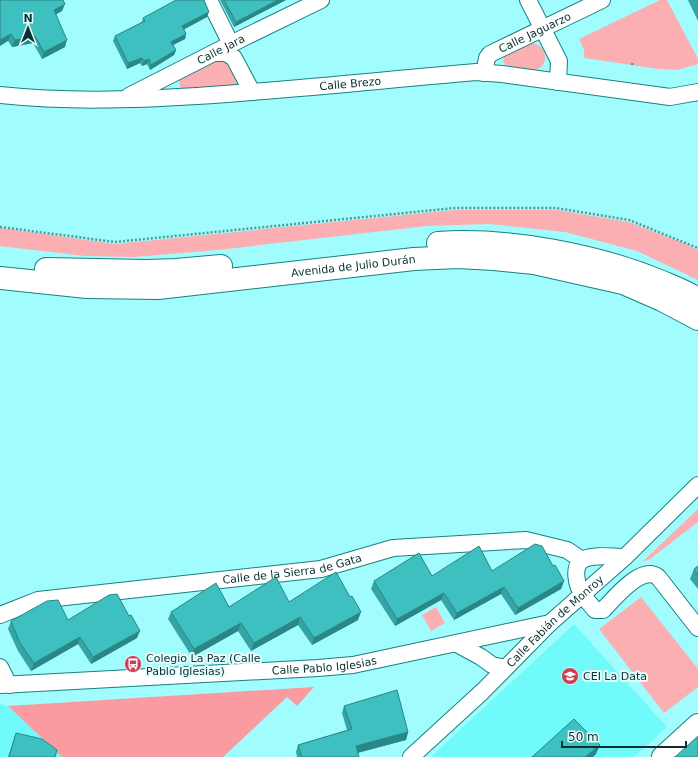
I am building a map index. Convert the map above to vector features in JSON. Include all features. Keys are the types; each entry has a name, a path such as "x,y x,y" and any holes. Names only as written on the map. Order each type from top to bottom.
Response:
{"main road":[{"name":"Avenida de Julio Durán","path":"0,264 54,270 176,270 413,244 475,242 505,244 612,264 644,274 689,293 698,299"},
{"name":"Avenida de Julio Durán","path":"0,278 87,287 158,288 414,259 458,257 494,259 534,263 623,283 662,300 698,319"},
{"path":"663,757 698,725"}],"street":[{"path":"209,0 238,40 238,63"},
{"name":"Calle Jara","path":"122,100 216,53 238,40 321,0"},
{"path":"528,0 559,61 558,82"},
{"name":"Calle Jaguarzo","path":"447,75 602,0"},
{"path":"216,53 226,53 234,58 252,92"},
{"name":"Calle Jaguarzo","path":"484,73 487,58 490,54"},
{"path":"176,73 172,79 172,88 183,97"},
{"name":"Calle Brezo","path":"0,95 28,98 122,100 252,92 484,73 502,74 670,97 698,92"},
{"name":"Calle Fabián de Monroy","path":"411,757 483,691 550,623 625,557 698,485"},
{"name":"Calle de la Sierra de Gata","path":"0,615 38,600 321,569 393,548 526,540 567,550 582,560"},
{"path":"625,557 590,558 582,560 578,564 576,574 582,594 595,610 603,610 635,579 647,574 652,574 658,577 698,628"},
{"name":"Calle Pablo Iglesias","path":"4,685 353,665 458,644 550,623"},
{"path":"458,644 492,665 510,664 515,648 511,640 499,634"},
{"path":"481,657 483,691"},
{"path":"0,666 4,685"}],"path":[{"path":"0,227 115,242 454,208 556,208 629,220 698,248"}],"shaded area":[{"path":"660,0 667,0 698,59 698,64 677,70 659,69 584,58 584,50 579,39"},
{"path":"530,43 537,44 544,52 545,61 543,66 539,69 524,69 506,65 503,62 504,56"},
{"path":"220,59 229,60 240,84 236,87 183,89 180,87 179,80 181,78"},
{"path":"455,210 557,210 628,222 698,250 698,280 637,251 565,232 489,224 427,226 218,250 134,257 85,256 0,246 0,228 115,244"},
{"path":"698,509 698,522 650,559 642,562"},
{"path":"641,597 698,669 698,687 664,713 599,629"},
{"path":"436,607 445,623 431,631 422,615"},
{"name":"CEI La Data","path":"574,624 667,727 634,757 431,757"},
{"path":"314,687 297,706 287,697 223,757 62,757 8,706"},
{"path":"0,704 8,706 62,757 0,757"}],"building":[{"path":"0,0 63,0 65,4 54,10 67,40 44,52 35,36 15,40 11,34 0,40"},
{"path":"176,0 204,0 209,12 182,26 186,34 171,42 176,50 151,65 149,59 144,61 142,58 128,63 115,36 145,21 143,18"},
{"path":"224,0 278,0 236,22"},
{"path":"535,544 542,546 553,566 555,565 564,581 518,608 504,587 457,613 444,593 397,619 374,581 419,553 432,576 479,546 492,571"},
{"path":"698,566 698,575 694,569"},
{"path":"336,572 350,597 352,596 361,612 314,638 300,617 254,643 241,623 194,649 171,612 216,583 229,607 276,577 289,602"},
{"path":"117,594 129,616 131,615 140,631 93,657 80,637 34,663 20,643 11,621 47,601 58,600 68,620 109,595"},
{"path":"397,690 408,732 356,746 359,757 302,757 298,745 352,729 344,706"},
{"path":"574,719 600,745 585,757 532,757"},
{"path":"16,733 42,739 57,750 55,757 9,757"},
{"path":"698,736 698,757 675,757"}],"place":[{"name":"Colegio La Paz (Calle Pablo Iglesias)","path":"133,664"},
{"name":"CEI La Data","path":"570,676"}]}
